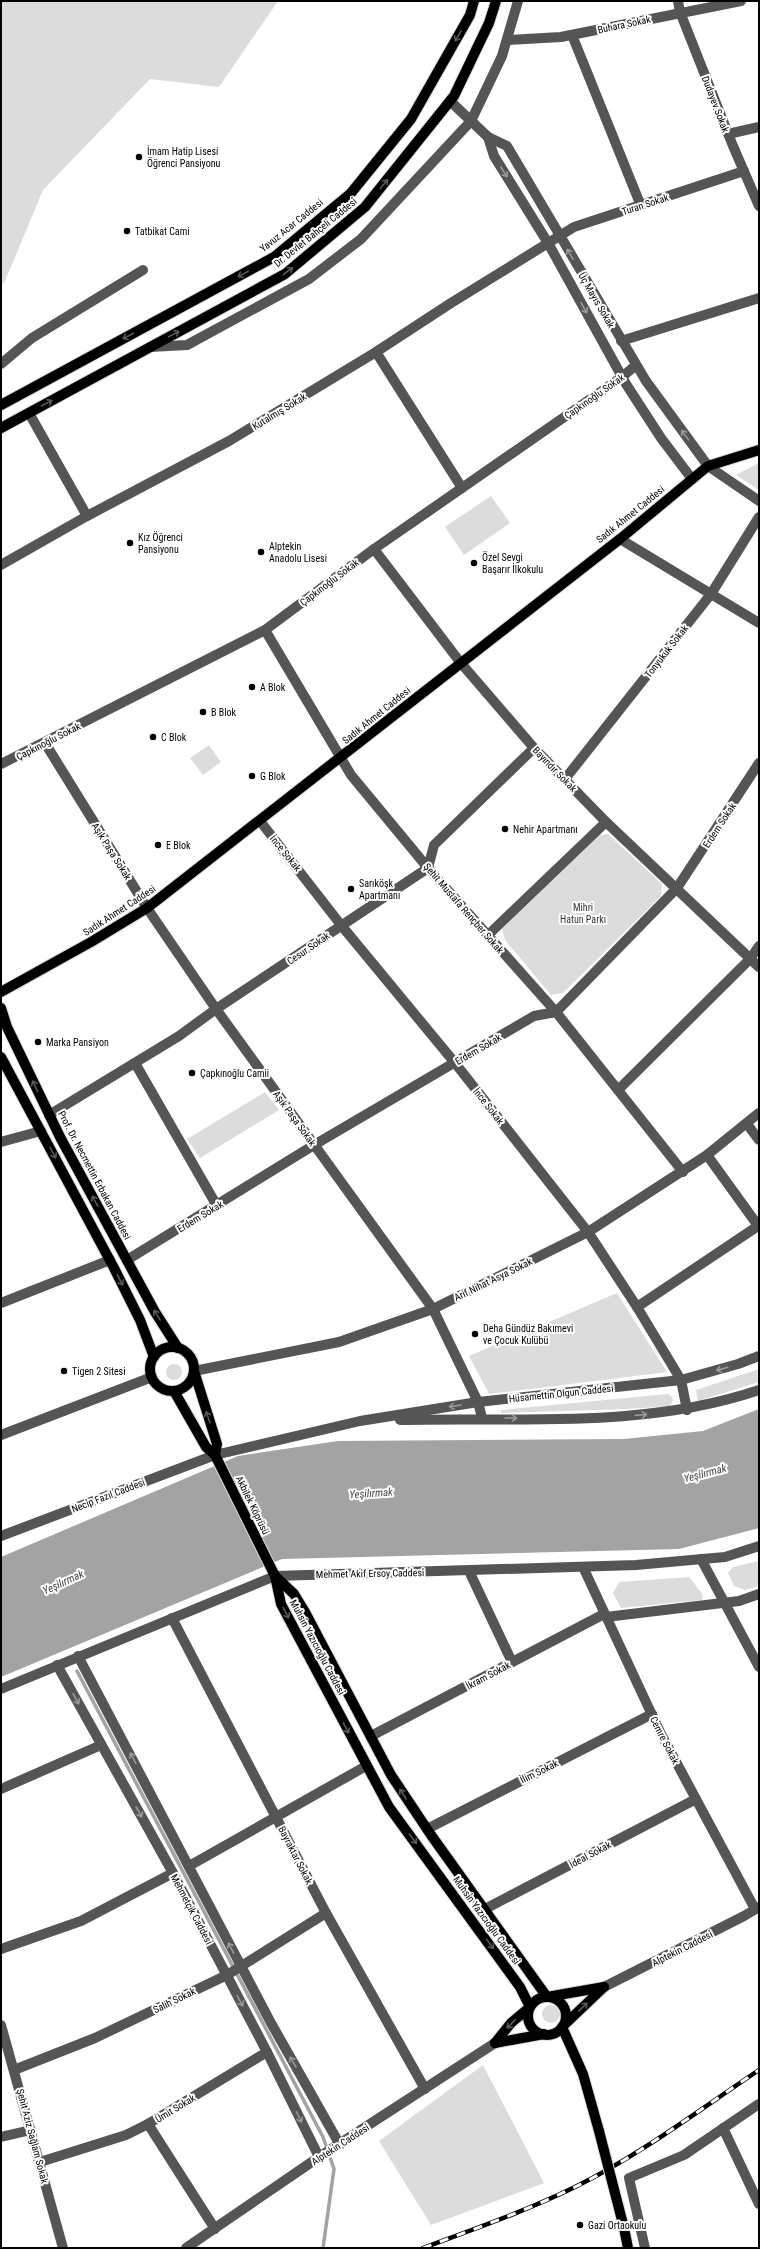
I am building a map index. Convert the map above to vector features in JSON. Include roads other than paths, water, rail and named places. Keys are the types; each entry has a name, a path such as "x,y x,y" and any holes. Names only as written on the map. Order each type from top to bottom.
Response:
{"main road":[{"name":"Yavuz Acar Caddesi","path":"1,405 274,257 350,193 410,119 470,15 474,1"},
{"name":"Dr. Devlet Bahçeli Caddesi","path":"1,428 285,274 365,207 450,101 488,23 496,1"},
{"name":"Sadık Ahmet Caddesi","path":"1,992 91,942 147,908 340,759 460,662 620,539 708,466 759,450"},
{"name":"Prof. Dr. Necmettin Erbakan Caddesi","path":"1,1008 7,1027 50,1115 155,1312 178,1348"},
{"path":"1,1057 110,1260 140,1320 154,1357"},
{"path":"194,1371 190,1383 185,1387 174,1391 158,1386 152,1377 151,1367 154,1357 165,1349 178,1348 190,1357 217,1444 217,1459"},
{"path":"174,1391 206,1447 217,1459"},
{"name":"Akbilek Köprüsü","path":"217,1459 272,1571"},
{"name":"Muhsin Yazıcıoğlu Caddesi","path":"272,1571 294,1594 305,1612 391,1775 427,1829 547,1997"},
{"name":"Muhsin Yazıcıoğlu Caddesi","path":"272,1571 281,1604 389,1807 520,1987 530,2007"},
{"path":"495,2043 511,2023 537,2000 604,1987"},
{"path":"495,2043 555,2032 604,1987"},
{"path":"547,1997 553,1998 563,2006 565,2018 562,2027 583,2074 599,2131 628,2248"},
{"path":"530,2007 528,2019 530,2024 538,2033 544,2034"}],"street":[{"path":"150,347 187,345 309,279 360,239 471,121 502,56 518,1"},
{"name":"Dudayev Sokak","path":"678,1 680,12 728,134 759,206"},
{"name":"Buhara Sokak","path":"507,40 572,35 680,12 741,1"},
{"path":"572,35 641,206"},
{"name":"Üç Mayıs Sokak","path":"450,101 488,137 507,146 636,365 708,466"},
{"path":"728,134 759,127"},
{"name":"Üç Mayıs Sokak","path":"488,137 494,156 548,243 622,377 661,438 692,479"},
{"name":"Turan Sokak","path":"548,243 574,227 744,171"},
{"name":"Kutalmış Sokak","path":"1,564 87,516 229,441 376,352 451,302 548,243"},
{"path":"1,364 32,338 143,270"},
{"path":"621,341 759,298"},
{"path":"376,352 462,488"},
{"name":"Çapkınoğlu Sokak","path":"1,764 265,630 374,549 622,377 636,365"},
{"path":"29,412 87,516"},
{"path":"708,466 759,501"},
{"name":"Tonyukuk Sokak","path":"565,779 712,594 759,517"},
{"path":"620,539 759,623"},
{"name":"Bayındır Sokak","path":"374,549 460,662 534,748 606,822 759,967"},
{"name":"Şehit Mustafa Rençber Sokak","path":"265,630 340,759 351,775 428,868 556,1012 682,1172"},
{"name":"Aşık Paşa Sokak","path":"45,743 147,908 216,1009 433,1309 478,1402 482,1418"},
{"path":"428,868 434,845 534,748"},
{"name":"Erdem Sokak","path":"127,1260 314,1145 534,1016 556,1012 677,888 759,763"},
{"name":"İnce Sokak","path":"260,821 341,925 455,1063 588,1232 637,1307 681,1380 687,1410"},
{"path":"488,935 606,822"},
{"name":"Cesur Sokak","path":"50,1115 179,1036 216,1009 428,868"},
{"path":"618,1090 750,959 759,946"},
{"path":"134,1063 217,1206"},
{"name":"Arif Nihat Asya Sokak","path":"194,1371 338,1342 433,1309 588,1232 707,1155 759,1113"},
{"path":"747,1124 759,1140"},
{"path":"1,1142 41,1131"},
{"path":"637,1307 758,1227 707,1155"},
{"path":"1,1303 110,1260"},
{"name":"Hüsamettin Olgun Caddesi","path":"217,1459 360,1420 478,1402 681,1380 738,1364 759,1356"},
{"path":"1,1435 152,1377"},
{"name":"Hüsamettin Olgun Caddesi","path":"360,1420 640,1416 687,1410 728,1401 759,1390"},
{"name":"Necip Fazıl Caddesi","path":"1,1536 217,1459"},
{"name":"Mehmet Akif Ersoy Caddesi","path":"1,1689 172,1618 272,1571 469,1571 636,1565 725,1557 759,1546"},
{"path":"701,1559 759,1667"},
{"name":"Cemre Sokak","path":"583,1567 652,1714 696,1799 757,1908"},
{"path":"469,1571 512,1662"},
{"path":"605,1615 739,1602 759,1594"},
{"name":"İkram Sokak","path":"371,1736 605,1615"},
{"name":"Bayraktar Sokak","path":"172,1618 326,1913 425,2089"},
{"name":"Mehmetçik Caddesi","path":"78,1656 241,1968 340,2145"},
{"name":"Mehmetçik Caddesi","path":"57,1665 173,1873 267,2052 319,2157"},
{"name":"İlim Sokak","path":"427,1829 652,1714"},
{"path":"1,1789 102,1745"},
{"path":"189,1866 366,1766"},
{"name":"İdeal Sokak","path":"485,1910 696,1799"},
{"path":"1,1949 81,1921 173,1873"},
{"name":"Alptekin Caddesi","path":"604,1987 757,1908"},
{"name":"Salih Sokak","path":"14,2070 95,2038 241,1968 326,1913"},
{"name":"Şehit Aziz Sağlam Sokak","path":"1,2025 64,2248"},
{"name":"Alptekin Caddesi","path":"186,2248 319,2157 340,2145 495,2043"},
{"name":"Ümit Sokak","path":"214,2229 148,2124 267,2052"},
{"path":"645,2248 629,2178 684,2155 759,2104"},
{"path":"40,2162 126,2135 148,2124"},
{"path":"723,2128 759,2204"},
{"path":"1,2137 31,2130"}],"water":[{"name":"Yeşilırmak","path":"759,1409 759,1528 679,1549 282,1559 1,1677 1,1557 238,1456 338,1441 624,1439 703,1431"}],"waterway":[{"path":"77,1671 323,2137 334,2169 323,2248"}],"railway":[{"path":"423,2248 538,2204 575,2187 623,2161 759,2070"}],"place":[{"name":"İmam Hatip Lisesi Öğrenci Pansiyonu","path":"139,157"},
{"name":"Tatbikat Cami","path":"127,231"},
{"name":"Kız Öğrenci Pansiyonu","path":"130,543"},
{"name":"Alptekin Anadolu Lisesi","path":"261,552"},
{"name":"Özel Sevgi Başarır İlkokulu","path":"474,563"},
{"name":"A Blok","path":"252,687"},
{"name":"B Blok","path":"203,712"},
{"name":"C Blok","path":"153,737"},
{"name":"G Blok","path":"252,776"},
{"name":"Nehir Apartmanı","path":"505,829"},
{"name":"E Blok","path":"158,845"},
{"name":"Sarıköşk Apartmanı","path":"351,889"},
{"name":"Marka Pansiyon","path":"38,1042"},
{"name":"Çapkınoğlu Camii","path":"192,1073"},
{"name":"Deha Gündüz Bakımevi ve Çocuk Kulübü","path":"475,1334"},
{"name":"Tigen 2 Sitesi","path":"64,1371"},
{"name":"Gazi Ortaokulu","path":"580,2225"}],"park label":[{"name":"Mihri Hatun Parkı","path":"583,912"}]}
